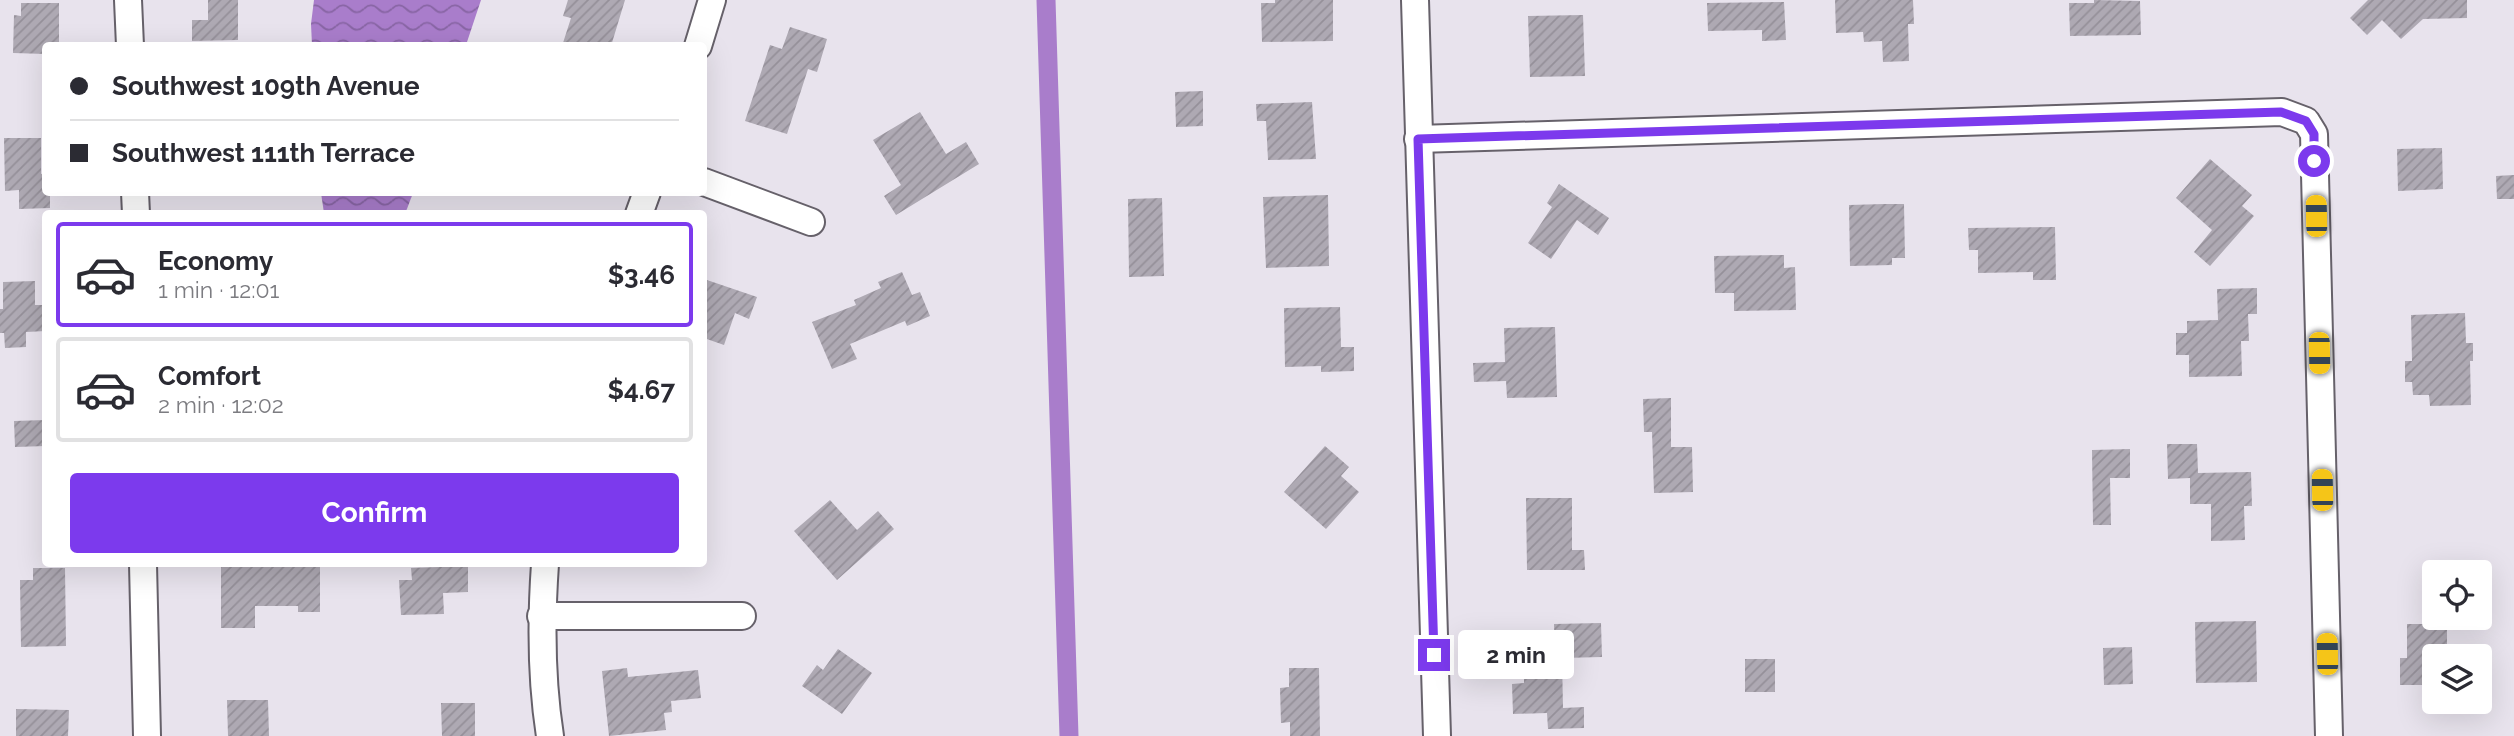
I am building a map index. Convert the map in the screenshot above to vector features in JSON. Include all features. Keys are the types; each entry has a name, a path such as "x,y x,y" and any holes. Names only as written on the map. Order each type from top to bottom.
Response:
{"street":[{"path":"128,0 130,42"},
{"path":"699,42 712,0"},
{"path":"1415,0 1437,736"},
{"path":"1418,139 2281,112 2306,121 2314,134 2329,736"},
{"path":"707,183 811,222"},
{"path":"143,567 146,736"},
{"path":"545,567 541,616 545,702 550,736"},
{"path":"541,616 741,616"}],"water":[{"path":"314,0 481,0 467,42 312,42"},
{"path":"322,196 412,196 407,210 324,210"}],"building":[{"path":"208,0 238,0 238,40 192,41 192,20 208,20"},
{"path":"568,0 625,0 612,42 563,42 571,18 563,16"},
{"path":"1275,0 1333,0 1333,41 1262,42 1261,3 1275,3"},
{"path":"1835,0 1913,0 1914,24 1908,24 1909,61 1883,62 1882,41 1864,42 1863,32 1836,33"},
{"path":"2094,0 2140,1 2141,35 2070,36 2069,3 2094,3"},
{"path":"2368,0 2467,0 2467,18 2423,19 2401,39 2382,20 2367,35 2350,18"},
{"path":"1784,2 1786,40 1762,41 1762,30 1708,31 1707,3"},
{"path":"21,3 59,3 59,42 42,42 42,54 13,53 14,15 21,16"},
{"path":"1583,15 1585,76 1530,77 1528,16"},
{"path":"790,27 827,39 817,72 808,69 787,134 745,121 770,45 782,49"},
{"path":"1203,91 1203,126 1176,127 1175,92"},
{"path":"1312,102 1316,159 1268,160 1266,121 1257,121 1256,104"},
{"path":"920,112 946,154 966,142 979,164 896,215 884,196 901,185 873,140"},
{"path":"4,138 41,138 42,196 50,196 50,208 19,209 19,190 5,191"},
{"path":"2442,148 2443,189 2398,191 2397,149"},
{"path":"2210,159 2252,195 2242,206 2254,216 2210,266 2194,252 2212,230 2176,198"},
{"path":"2514,175 2514,199 2497,199 2496,176"},
{"path":"1559,184 1609,218 1598,235 1577,220 1551,259 1528,243 1552,207 1547,203"},
{"path":"1328,195 1329,266 1266,268 1263,197"},
{"path":"1162,198 1164,276 1129,277 1128,199"},
{"path":"1904,204 1905,258 1892,258 1892,265 1850,266 1849,205"},
{"path":"2055,227 2056,280 2033,280 2033,272 1978,273 1978,250 1969,250 1968,228"},
{"path":"1784,255 1784,268 1795,267 1796,310 1734,311 1734,293 1715,293 1714,256"},
{"path":"902,272 912,295 920,292 930,316 907,326 905,321 850,344 857,359 832,369 812,322 856,305 854,300 881,288 878,282"},
{"path":"707,280 757,297 749,319 735,313 724,345 707,339"},
{"path":"35,281 35,305 42,305 42,331 26,332 26,347 5,348 4,333 0,333 3,282"},
{"path":"2257,288 2257,314 2248,314 2249,341 2241,341 2242,376 2189,377 2189,355 2176,355 2176,333 2187,333 2187,321 2218,320 2217,289"},
{"path":"1340,307 1341,347 1354,347 1354,371 1321,372 1321,366 1285,367 1284,308"},
{"path":"2465,313 2466,343 2473,343 2473,361 2470,361 2471,405 2430,406 2429,395 2413,395 2412,382 2405,382 2405,361 2412,361 2411,315"},
{"path":"1555,327 1557,397 1507,398 1506,381 1474,382 1473,363 1505,362 1504,328"},
{"path":"1671,398 1671,447 1692,447 1693,492 1654,493 1652,432 1644,432 1643,399"},
{"path":"42,420 42,446 15,447 14,421"},
{"path":"2167,444 2197,444 2198,473 2251,472 2252,506 2244,506 2245,540 2211,541 2211,504 2190,504 2190,478 2168,479"},
{"path":"1325,446 1349,467 1341,476 1359,492 1326,529 1284,492"},
{"path":"2130,449 2130,478 2110,478 2111,525 2093,525 2092,450"},
{"path":"1526,498 1572,498 1572,550 1584,550 1585,570 1527,570"},
{"path":"830,500 857,530 878,511 894,529 837,580 794,531"},
{"path":"221,567 320,567 320,612 298,612 298,606 255,606 255,628 221,628"},
{"path":"468,567 468,592 443,593 444,614 401,615 399,580 412,580 411,568"},
{"path":"33,568 65,568 66,646 21,647 20,580 33,580"},
{"path":"2256,621 2257,682 2196,683 2195,622"},
{"path":"1601,623 1602,657 1562,658 1563,708 1584,707 1584,728 1548,729 1547,713 1513,714 1512,684 1524,683 1524,657 1555,656 1554,624"},
{"path":"2407,624 2422,624 2422,630 2447,630 2447,644 2422,644 2422,685 2400,685 2400,658 2407,658"},
{"path":"2132,647 2133,684 2104,685 2103,648"},
{"path":"838,649 872,673 842,714 802,686 817,665 823,670"},
{"path":"1745,659 1775,659 1775,692 1745,692"},
{"path":"627,668 628,677 698,670 701,698 671,701 672,712 664,713 666,730 609,736 602,671"},
{"path":"1289,668 1319,668 1320,736 1290,736 1290,722 1281,723 1280,688 1289,687"},
{"path":"227,700 268,700 269,736 228,736"},
{"path":"441,703 475,703 475,736 442,736"},
{"path":"16,709 69,710 68,736 16,736"}],"waterway":[{"path":"1046,0 1069,736"}],"route":[{"path":"1434,655 1418,139 2281,112 2306,121 2314,134 2314,161"}]}
